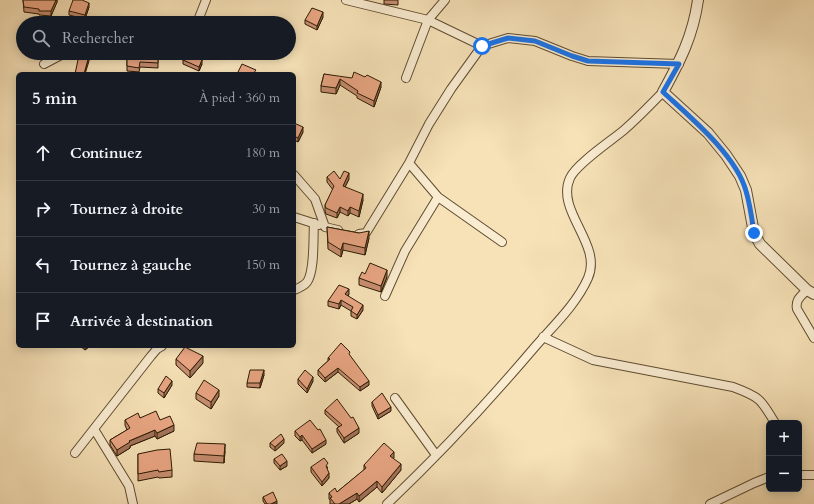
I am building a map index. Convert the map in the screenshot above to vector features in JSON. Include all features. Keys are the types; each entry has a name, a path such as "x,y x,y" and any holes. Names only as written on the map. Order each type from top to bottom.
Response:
{"street":[{"path":"200,16 206,0"},
{"path":"346,0 428,20 482,46"},
{"path":"406,78 428,20 445,0"},
{"path":"387,504 470,419 574,302 588,279 592,267 590,252 568,203 567,188 570,177 578,167 624,130 663,92 683,55 691,31 698,0"},
{"path":"296,218 350,233 366,233 409,163 451,89 482,46 508,38 535,41 588,61 679,64"},
{"path":"44,64 52,60"},
{"path":"663,92 708,133 726,155 740,176 746,190 754,233 760,244 811,292 798,299 796,304 797,309 814,338"},
{"path":"409,163 438,197 502,242"},
{"path":"296,176 314,199 325,227"},
{"path":"385,296 405,251 438,197"},
{"path":"296,289 307,283 311,272 314,223"},
{"path":"543,337 593,360 733,387 752,394 763,402 773,420"},
{"path":"75,453 159,348"},
{"path":"395,398 436,455"},
{"path":"94,428 129,486 133,504"},
{"path":"802,475 814,475"},
{"path":"710,504 766,478"}],"building":[{"path":"23,0 56,0 51,11 39,11 39,9 24,7"},
{"path":"73,0 82,0 89,3 85,15 69,11"},
{"path":"312,8 323,12 317,26 305,20"},
{"path":"78,60 88,60 85,72 75,72"},
{"path":"127,60 158,60 158,63 140,62 139,68 127,66"},
{"path":"183,60 202,60 199,67"},
{"path":"242,64 256,70 254,72 238,72"},
{"path":"354,72 365,77 367,75 381,82 374,101 357,93 358,91 340,79 336,88 321,86 324,74 352,78"},
{"path":"296,124 303,127 298,138 296,137"},
{"path":"334,171 340,179 344,171 349,173 343,186 363,194 359,211 350,207 348,211 340,207 337,213 326,208 325,205 334,186 327,177"},
{"path":"327,227 359,233 369,231 365,248 343,243 341,250 328,242"},
{"path":"370,263 387,270 381,286 359,278 362,272 365,274"},
{"path":"339,285 349,289 345,294 363,305 357,315 351,311 353,307 341,300 339,304 328,301"},
{"path":"341,343 350,352 349,354 369,381 360,387 338,368 325,378 318,370 330,359 328,358"},
{"path":"184,348 203,356 190,371 176,359"},
{"path":"250,370 264,370 260,383 247,383"},
{"path":"305,370 313,377 307,389 298,379"},
{"path":"166,376 172,381 164,393 158,389"},
{"path":"204,380 219,390 211,402 196,393"},
{"path":"382,393 391,407 378,415 372,402"},
{"path":"337,399 351,418 353,417 359,428 344,438 337,428 342,425 325,410"},
{"path":"156,411 160,420 170,416 174,425 157,433 155,430 129,441 130,442 117,450 110,440 130,428 125,420 138,413 140,418"},
{"path":"310,420 318,430 320,429 326,440 312,449 302,435 300,437 295,431"},
{"path":"281,434 284,439 275,447 270,443"},
{"path":"197,443 225,444 224,456 194,454"},
{"path":"384,443 394,452 390,456 401,464 382,487 377,481 359,496 357,493 339,504 335,504 330,498 332,497 329,493 335,488 337,492 366,468 364,465"},
{"path":"170,449 172,470 159,472 158,470 138,474 138,454"},
{"path":"282,454 287,461 280,466 274,459"},
{"path":"324,458 328,463 326,466 329,473 322,482 311,467"},
{"path":"273,492 277,501 267,504 263,497"}],"route":[{"path":"482,46 508,38 535,41 588,61 679,64 663,92 708,133 726,155 740,176 746,190 754,233"}]}
